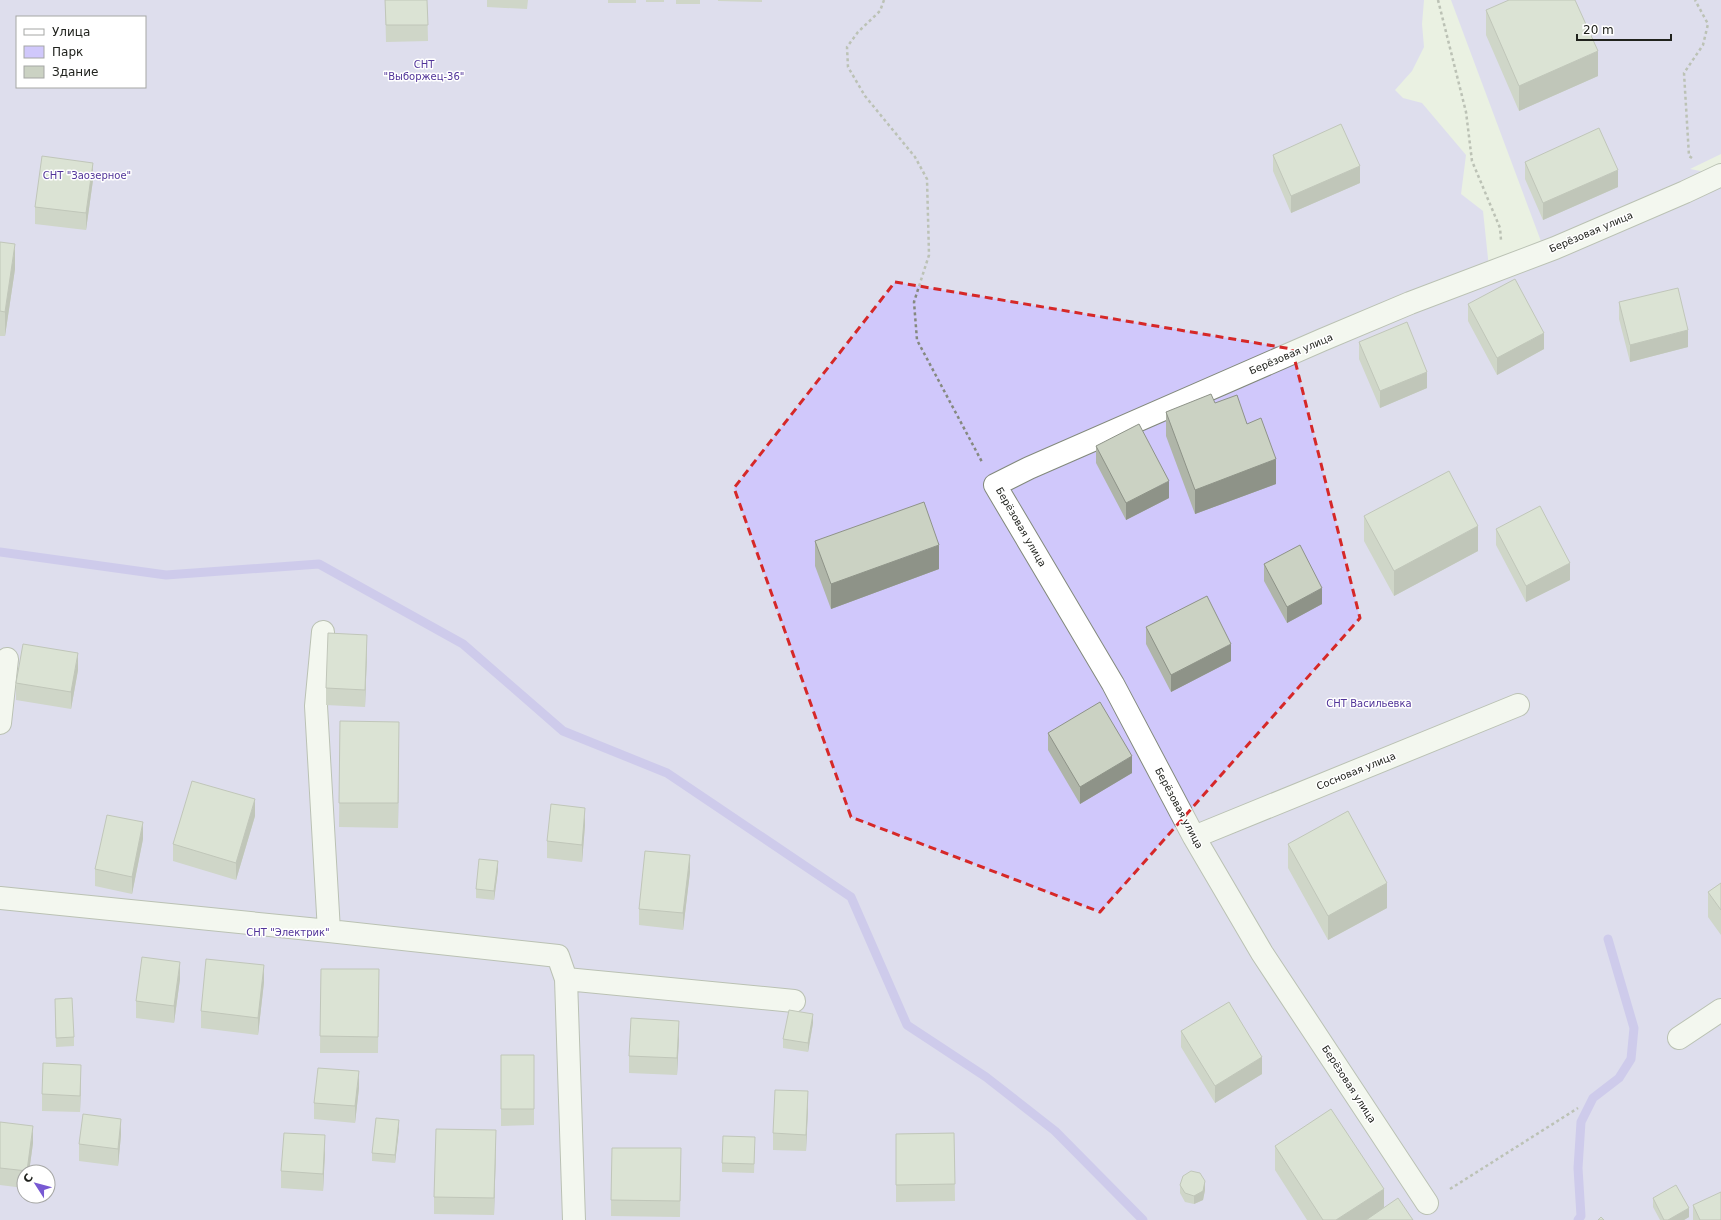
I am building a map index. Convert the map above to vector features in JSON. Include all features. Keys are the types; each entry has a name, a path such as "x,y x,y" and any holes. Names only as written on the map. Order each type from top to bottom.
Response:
{"street":[{"name":"Берёзовая улица","path":"1427,1203 1262,953 1194,837 1113,684 995,485 1029,468 1322,340 1410,303 1555,248 1716,177"},
{"path":"323,632 316,706 329,931"},
{"path":"0,723 7,659"},
{"name":"Сосновая улица","path":"1194,837 1518,705"},
{"path":"0,898 558,956 566,979 574,1220"},
{"path":"566,979 794,1001"},
{"path":"1679,1038 1721,1010"}],"path":[{"path":"884,0 880,11 858,32 847,48 848,67 865,96 916,157 927,179 930,255 914,302 917,340 995,485"},
{"path":"1438,0 1466,112 1472,161 1500,228 1503,267"},
{"path":"1695,0 1708,24 1703,45 1684,73 1689,156 1716,177"},
{"path":"1427,1203 1578,1108"}],"highlighted area":[{"path":"895,282 1292,349 1360,618 1100,912 851,817 734,488"}],"green space":[{"path":"0,0 1424,0 1422,24 1424,47 1412,71 1395,90 1403,98 1422,103 1466,155 1461,194 1483,211 1489,268 1545,252 1451,0 1721,0 1721,154 1690,169 1721,175 1721,1220 0,1220"}],"building":[{"path":"385,0 427,0 428,25 386,25"},
{"path":"1509,0 1575,0 1598,51 1519,86 1486,10"},
{"path":"1341,124 1360,166 1291,196 1273,155"},
{"path":"1599,128 1618,170 1543,203 1525,162"},
{"path":"42,156 93,163 86,213 35,207"},
{"path":"0,242 15,244 5,312 0,311"},
{"path":"1515,279 1544,333 1497,358 1468,304"},
{"path":"1678,288 1688,330 1630,345 1619,302"},
{"path":"1407,322 1427,372 1380,391 1359,342"},
{"path":"1211,394 1215,403 1237,395 1247,424 1261,418 1276,459 1195,490 1166,412"},
{"path":"1139,424 1169,481 1126,503 1096,446"},
{"path":"1449,471 1478,526 1394,571 1364,516"},
{"path":"924,502 939,545 831,584 815,541"},
{"path":"1540,506 1570,563 1526,586 1496,529"},
{"path":"1300,545 1322,588 1287,607 1264,564"},
{"path":"1207,596 1231,644 1171,675 1146,627"},
{"path":"328,633 367,635 365,690 326,688"},
{"path":"23,644 78,653 71,692 16,683"},
{"path":"1100,702 1132,756 1080,787 1048,733"},
{"path":"340,721 399,722 398,803 339,803"},
{"path":"192,781 255,799 236,863 173,844"},
{"path":"551,804 585,808 582,845 547,841"},
{"path":"1348,811 1387,883 1328,916 1288,844"},
{"path":"107,815 143,822 132,877 95,869"},
{"path":"645,851 690,855 683,913 639,909"},
{"path":"479,859 498,861 494,891 476,889"},
{"path":"1721,883 1721,910 1708,892"},
{"path":"142,957 180,962 174,1006 136,1001"},
{"path":"206,959 264,965 258,1018 201,1011"},
{"path":"321,969 379,969 378,1037 320,1036"},
{"path":"72,998 74,1037 56,1038 55,999"},
{"path":"1229,1002 1262,1057 1215,1086 1181,1031"},
{"path":"789,1010 813,1014 808,1043 783,1039"},
{"path":"631,1018 679,1021 677,1058 629,1056"},
{"path":"501,1055 534,1055 534,1109 501,1109"},
{"path":"43,1063 81,1065 80,1096 42,1094"},
{"path":"318,1068 359,1071 355,1106 314,1103"},
{"path":"775,1090 808,1091 806,1135 773,1133"},
{"path":"1331,1109 1384,1189 1336,1220 1323,1220 1275,1146"},
{"path":"83,1114 121,1119 118,1149 79,1144"},
{"path":"376,1118 399,1120 395,1155 372,1153"},
{"path":"0,1122 33,1126 28,1164 16,1164 16,1170 0,1168"},
{"path":"436,1129 496,1130 494,1198 434,1197"},
{"path":"284,1133 325,1135 323,1174 281,1171"},
{"path":"954,1133 955,1184 896,1185 896,1134"},
{"path":"723,1136 755,1137 754,1164 722,1163"},
{"path":"612,1148 681,1148 680,1201 611,1200"},
{"path":"1191,1171 1200,1173 1205,1181 1203,1191 1194,1196 1185,1193 1180,1185 1183,1176"},
{"path":"1676,1185 1689,1208 1668,1220 1664,1220 1653,1198"},
{"path":"1721,1192 1721,1220 1700,1220 1693,1205"},
{"path":"1398,1198 1413,1220 1366,1220"}],"waterway":[{"path":"0,552 166,575 319,564 463,644 563,731 667,773 851,897 907,1025 986,1077 1055,1131 1143,1220"},
{"path":"1578,1220 1581,1216 1578,1168 1581,1122 1593,1098 1619,1078 1631,1059 1634,1028 1608,939"}],"park label":[{"name":"СНТ \"Выборжец-36\"","path":"424,70"},
{"name":"СНТ \"Заозерное\"","path":"87,175"},
{"name":"СНТ Васильевка","path":"1369,703"},
{"name":"СНТ \"Электрик\"","path":"288,932"}]}
